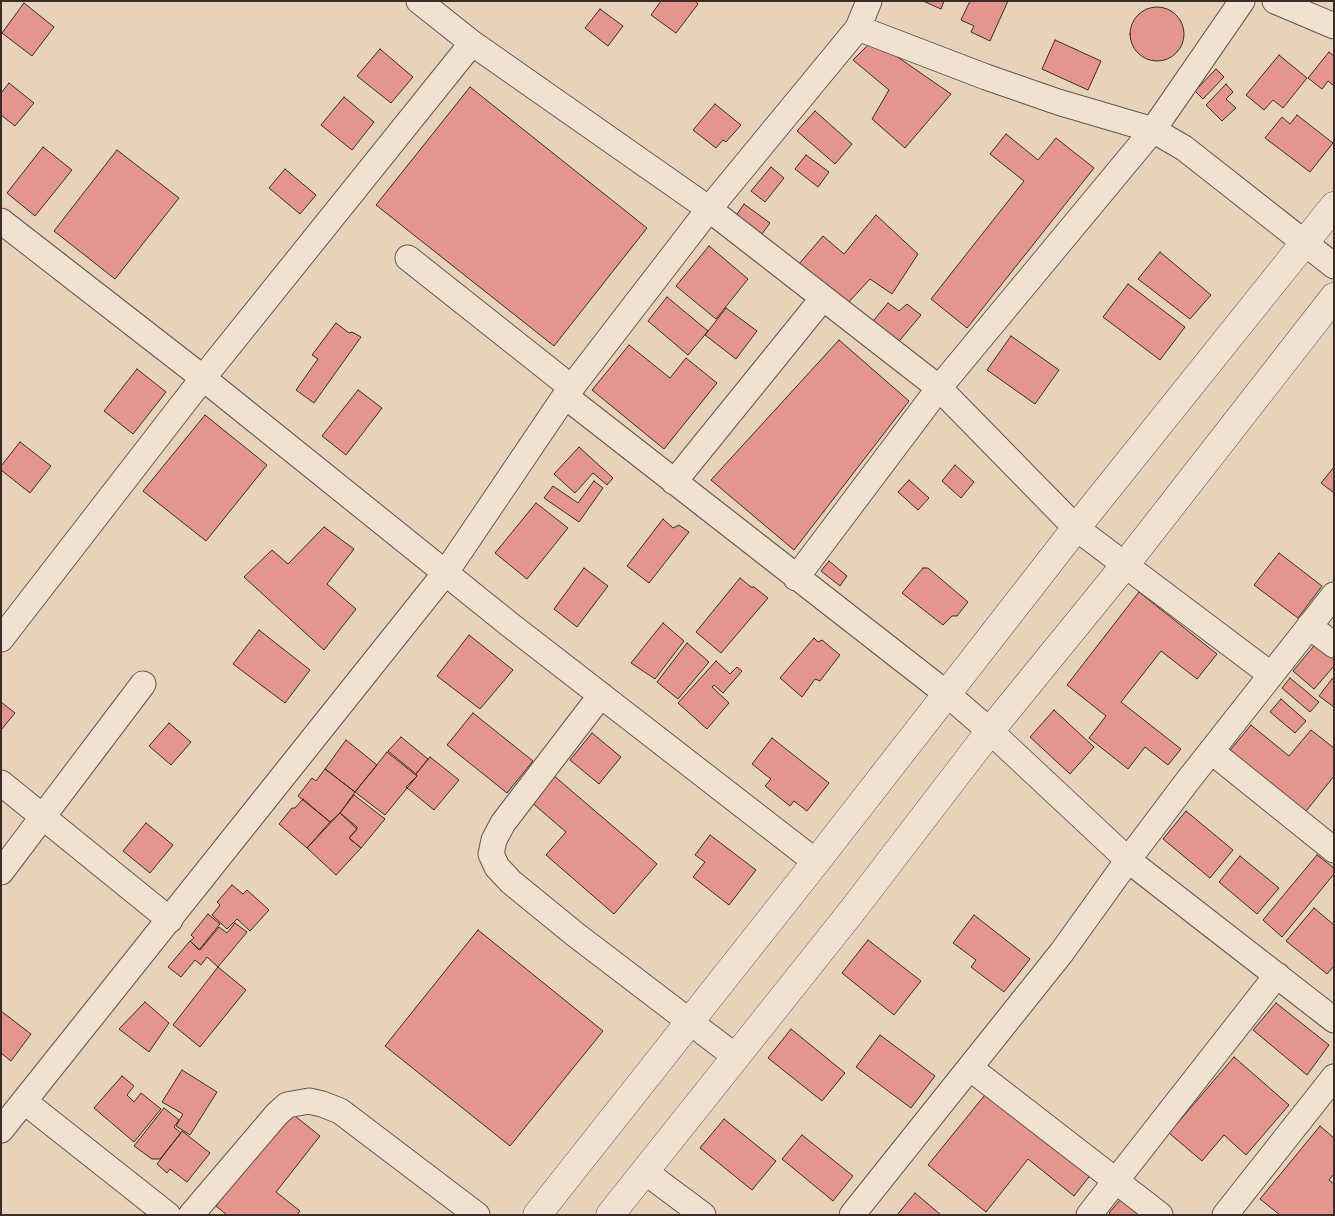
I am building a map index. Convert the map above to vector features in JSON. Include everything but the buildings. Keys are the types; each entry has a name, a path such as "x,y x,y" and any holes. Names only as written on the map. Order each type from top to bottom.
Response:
{"street":[{"path":"419,1 472,43 709,210 938,388 1076,528 1270,674"},
{"path":"1,1130 446,572 568,392 709,210 858,28 869,1"},
{"path":"796,578 938,388 1153,130 1242,1"},
{"path":"1276,1 1334,26"},
{"path":"858,28 986,77 1058,102 1153,130 1184,148 1334,266"},
{"path":"1,639 203,378 472,43"},
{"path":"536,1215 816,862 1076,528 1334,206"},
{"path":"1,221 203,378 510,624 816,862"},
{"path":"408,258 674,482 947,694 1128,860 1334,1020"},
{"path":"610,1215 858,903 990,732 1125,565 1334,297"},
{"path":"674,482 823,298"},
{"path":"852,1215 1062,952 1128,860 1211,751 1334,595"},
{"path":"1309,626 1334,646"},
{"path":"1,872 143,684"},
{"path":"601,695 503,823 494,840 491,854 497,867 511,882 576,935 736,1058"},
{"path":"1211,751 1334,850"},
{"path":"1,784 170,920"},
{"path":"1089,1215 1277,975"},
{"path":"970,1068 1160,1215"},
{"path":"1225,1215 1334,1077"},
{"path":"192,1215 277,1114 287,1106 309,1100 340,1111 477,1215"},
{"path":"25,1102 168,1215"},
{"path":"644,1171 703,1215"}]}
